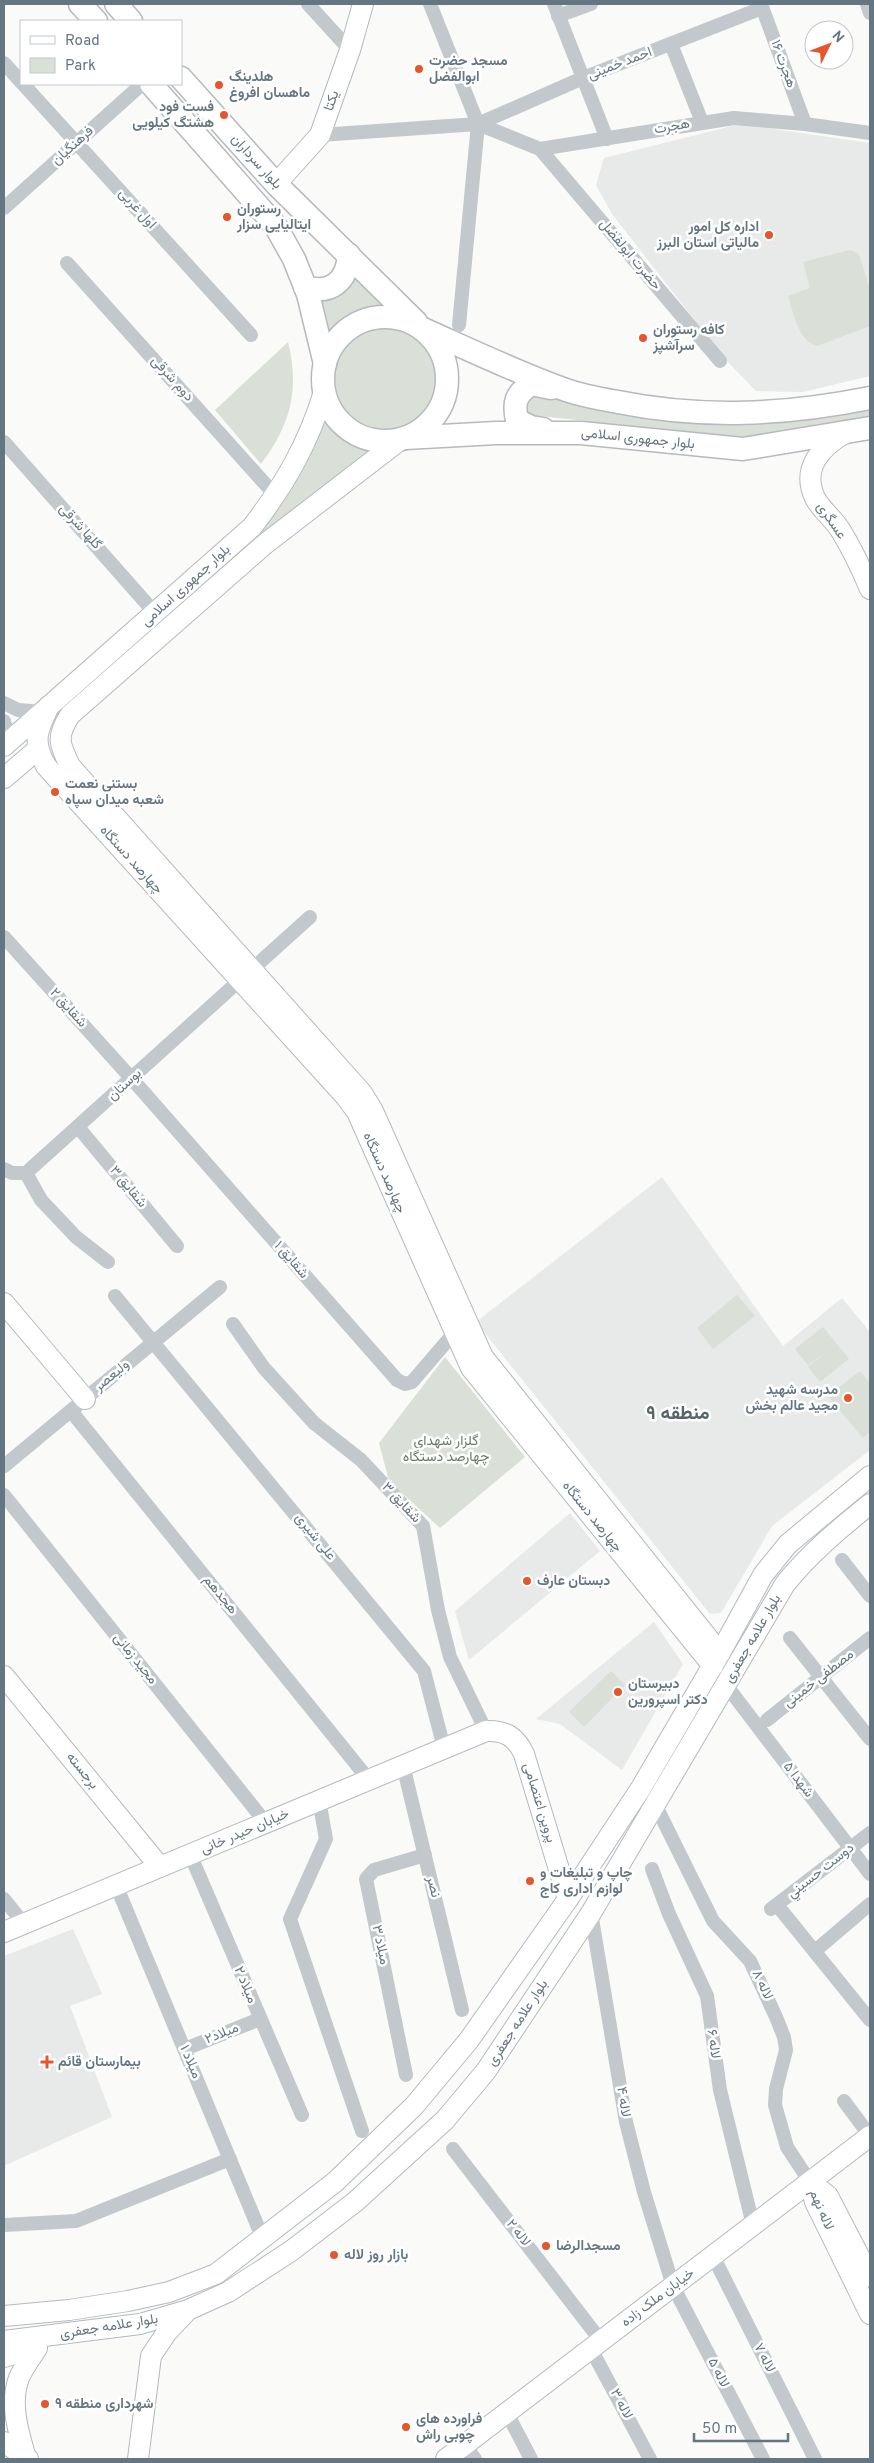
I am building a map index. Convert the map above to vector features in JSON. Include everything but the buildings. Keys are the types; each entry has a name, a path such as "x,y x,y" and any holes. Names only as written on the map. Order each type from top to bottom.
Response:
{"main road":[{"path":"80,4 95,20"},
{"path":"116,4 130,20"},
{"name":"یکتا","path":"276,184 320,135 350,50 363,4"},
{"name":"بلوار سرداران","path":"182,79 276,184 422,328"},
{"name":"بلوار سرداران","path":"153,85 275,225 294,259 305,287 325,364"},
{"path":"305,287 316,290 327,289 336,284 344,277 349,255"},
{"path":"422,328 435,341 444,356 448,372 447,389 442,405 433,420 420,431 403,439 384,441 352,432 335,414 324,392 325,364 331,348 341,334 355,324 371,318 388,316 405,319 567,390"},
{"path":"559,432 531,427 517,420 514,407 521,391 531,384 567,390 655,410 716,415 779,411 840,404 870,398"},
{"name":"بلوار جمهوری اسلامی","path":"4,746 252,527 276,496 312,430 324,392"},
{"name":"بلوار جمهوری اسلامی","path":"60,730 70,715 265,544 403,439 559,432 743,449 870,428"},
{"name":"عسگری","path":"845,433 828,443 818,454 811,471 811,480 815,498 841,531 870,589"},
{"path":"4,778 37,750 39,728 46,709"},
{"name":"چهارصد دستگاه","path":"60,730 61,747 70,766 357,1112 477,1362 716,1660"},
{"name":"چهارصد دستگاه","path":"37,750 46,766 246,976"},
{"path":"4,1303 78,1405"},
{"name":"بلوار علامه جعفری","path":"4,2316 69,2310 170,2292 216,2274 335,2182 414,2106 470,2040 568,1899 641,1788 716,1660 763,1574 788,1544 870,1476"},
{"name":"بلوار علامه جعفری","path":"4,2341 74,2334 140,2324 188,2310 228,2292 291,2251 341,2213 445,2120 493,2061 591,1913 785,1584 801,1563 830,1535 870,1504"},
{"name":"برجسته","path":"4,1676 160,1867"},
{"name":"خیابان حیدر خانی","path":"4,1932 486,1731"},
{"name":"پروین اعتصامی","path":"486,1731 498,1731 510,1735 519,1743 568,1899"},
{"path":"470,2040 470,2050 474,2059 482,2063 493,2061"},
{"path":"439,2076 452,2072 462,2074 467,2084 463,2099"},
{"name":"خیابان ملک زاده","path":"446,2459 470,2452 507,2413 870,2136"},
{"name":"لاله نهم","path":"810,2182 828,2196 870,2277"},
{"name":"لاله نهم","path":"810,2182 815,2202 870,2314"},
{"path":"138,2459 151,2356 167,2332 188,2310"},
{"path":"4,2357 37,2348 74,2334"},
{"path":"27,2459 18,2431 14,2402 19,2379 37,2348"},
{"path":"4,2442 27,2459"}],"street":[{"path":"308,4 350,50"},
{"path":"430,4 478,124 459,325"},
{"path":"590,4 556,10 607,139"},
{"path":"867,4 870,13"},
{"name":"احمد خمینی","path":"478,124 583,78 762,6"},
{"name":"هجرت ۱۶","path":"762,6 805,124"},
{"path":"671,44 702,122"},
{"name":"اول غربی","path":"4,63 20,81"},
{"name":"اول غربی","path":"24,85 251,335"},
{"name":"فرهنگیان","path":"6,200 77,143 141,85"},
{"name":"هجرت","path":"540,149 734,118 805,124 870,133"},
{"path":"320,135 478,124 540,149"},
{"name":"حضرت ابولفضل","path":"540,149 720,360"},
{"name":"دوم شرقی","path":"67,263 276,496"},
{"name":"گلها شرقی","path":"4,442 155,613"},
{"path":"4,703 18,710 46,709"},
{"path":"4,721 6,728 4,746"},
{"name":"بوستان","path":"26,1173 310,917"},
{"name":"شقایق ۲","path":"4,937 132,1079"},
{"name":"شقایق ۱","path":"132,1079 397,1380 405,1384 412,1382 460,1326"},
{"name":"شقایق ۳","path":"78,1127 177,1246"},
{"path":"4,1169 12,1173 26,1173 41,1200 76,1237 108,1262"},
{"name":"ولیعصر","path":"4,1465 220,1287"},
{"name":"علی شیری","path":"115,1296 424,1671 444,1748"},
{"name":"شقایق ۳","path":"233,1324 264,1368 314,1423 361,1460 422,1526 438,1610 450,1657 486,1731"},
{"name":"هجدهم","path":"78,1405 369,1780"},
{"name":"مجید زمانی","path":"4,1495 266,1823"},
{"path":"842,1560 870,1596"},
{"path":"790,1638 870,1739"},
{"name":"مصطفی خمینی","path":"767,1720 870,1638"},
{"name":"شهدا ۵","path":"726,1686 870,1874"},
{"name":"نصر","path":"404,1765 462,2010"},
{"path":"319,1800 326,1838 290,1919 362,2131"},
{"name":"لاله ۸","path":"655,1804 713,1921 750,1961 784,2037 786,2050 776,2089 775,2104 787,2147 810,2182"},
{"name":"دوست حسيني","path":"815,1951 774,1907 870,1833"},
{"name":"میلاد ۲","path":"190,1854 302,2115"},
{"name":"میلاد ۳","path":"406,2075 366,1879 374,1870 425,1855"},
{"name":"لاله ۶","path":"652,1869 669,1914 707,1996 720,2090 753,2225"},
{"name":"میلاد ۱","path":"116,1885 263,2239"},
{"path":"4,1899 24,1924"},
{"path":"870,1904 815,1951 870,2020"},
{"name":"لاله ۴","path":"591,1913 626,2122 644,2192 673,2286"},
{"name":"میلاد۲","path":"184,2049 260,2019"},
{"path":"844,2101 870,2136"},
{"name":"لاله ۲","path":"453,2150 596,2345"},
{"path":"4,2225 76,2221 230,2159"},
{"name":"لاله ۷","path":"713,2256 815,2459"},
{"name":"لاله ۵","path":"673,2286 763,2459"},
{"name":"لاله ۳","path":"596,2345 650,2459"},
{"path":"507,2413 531,2459"}],"shaded area":[{"name":"اداره کل امور مالیاتی استان البرز","path":"740,124 870,143 870,376 803,392 756,391 725,359 612,214 596,185 604,158"},
{"path":"662,1177 783,1346 842,1298 870,1332 870,1450 772,1526 721,1613 710,1614 476,1322"},
{"name":"دبستان عارف","path":"570,1513 600,1551 469,1660 455,1611"},
{"name":"دبیرستان دکتر اسپرورین","path":"654,1622 683,1664 622,1770 560,1724 536,1719"},
{"name":"بیمارستان قائم","path":"73,1929 102,1994 70,2006 112,2117 4,2166 4,1956"}],"green space":[{"path":"850,250 857,253 860,257 870,290 870,326 817,346 805,338 801,332 788,296 810,288 803,262"},
{"path":"352,264 389,309 369,312 352,320 338,332 326,348 318,295"},
{"path":"386,327 396,328 415,335 429,349 436,368 436,388 429,407 415,421 396,428 386,429 376,428 357,421 343,407 336,388 335,378 336,368 343,349 357,335 376,328"},
{"path":"288,342 293,376 290,406 279,435 261,464 215,410"},
{"path":"538,395 577,402 870,407 870,420 763,436 705,437 649,434 587,421 529,415 524,410 527,402"},
{"path":"324,407 335,423 349,435 366,442 385,445 60,717 45,723 255,532"},
{"path":"737,1295 755,1316 713,1349 697,1328"},
{"path":"823,1327 849,1359 820,1382 808,1367 825,1353 808,1365 795,1349"},
{"name":"گلزار شهدای چهارصد دستگاه","path":"445,1357 525,1457 440,1528 389,1481 379,1443"},
{"path":"860,1371 870,1383 870,1432 863,1438 828,1396"},
{"path":"611,1671 625,1685 584,1727 569,1712"}],"place":[{"name":"مسجد حضرت ابوالفضل","path":"419,69"},
{"name":"هلدینگ ماهسان افروغ","path":"219,85"},
{"name":"فست فود هشتگ کیلویی","path":"224,115"},
{"name":"رستوران ایتالیایی سزار","path":"227,217"},
{"name":"اداره کل امور مالیاتی استان البرز","path":"769,235"},
{"name":"کافه رستوران سرآشپز","path":"643,338"},
{"name":"بستنی نعمت شعبه میدان سپاه","path":"55,792"},
{"name":"مدرسه شهید مجید عالم بخش","path":"848,1398"},
{"name":"دبستان عارف","path":"527,1581"},
{"name":"دبیرستان دکتر اسپرورین","path":"618,1692"},
{"name":"چاپ و تبلیغات و لوازم اداری کاج","path":"530,1881"},
{"name":"بیمارستان قائم","path":"47,2062"},
{"name":"مسجدالرضا","path":"546,2246"},
{"name":"بازار روز لاله","path":"334,2255"},
{"name":"شهرداری منطقه ۹","path":"45,2404"},
{"name":"فراورده های چوبی راش","path":"406,2427"}],"district":[{"name":"منطقه ۹","path":"678,1414"}]}
